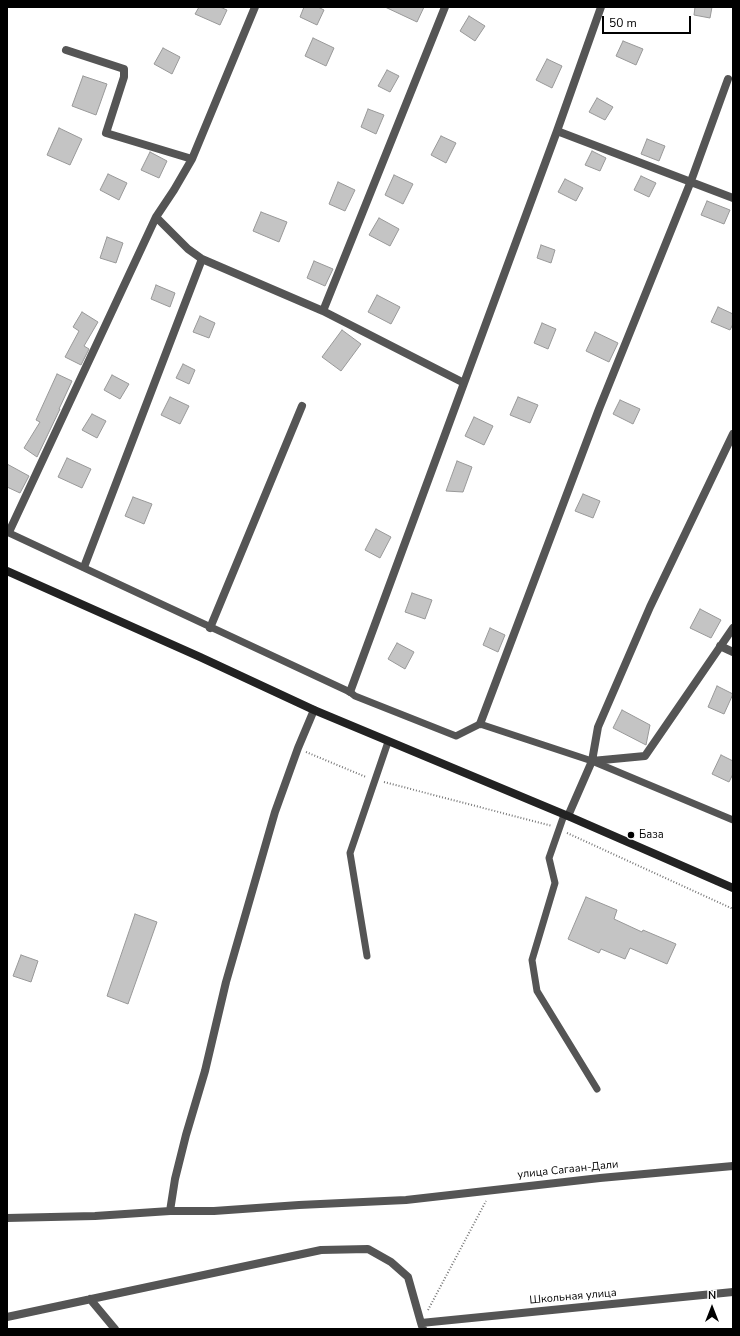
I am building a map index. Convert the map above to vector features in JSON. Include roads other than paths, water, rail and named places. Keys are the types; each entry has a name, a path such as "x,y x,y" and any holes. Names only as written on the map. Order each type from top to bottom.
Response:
{"main road":[{"path":"7,571 314,710 733,888"}],"street":[{"path":"8,532 156,217 192,159 255,7"},
{"path":"323,311 445,7"},
{"path":"350,692 557,131 601,7"},
{"path":"66,50 124,70 124,77 106,132 192,159"},
{"path":"480,724 599,409 691,181 728,79"},
{"path":"557,131 733,198"},
{"path":"156,217 188,249 202,258 323,311 464,383"},
{"path":"84,567 202,258"},
{"path":"210,628 302,406"},
{"path":"566,816 592,761 598,727 650,607 733,434"},
{"path":"592,761 645,756 733,628"},
{"path":"720,646 733,652"},
{"path":"170,1211 175,1179 205,1071 226,982 275,812 298,748 314,710"},
{"name":"улица Сагаан-Дали","path":"7,1218 95,1216 170,1211 214,1211 406,1200 492,1189 733,1166"},
{"path":"7,1317 321,1250 368,1249 391,1262 408,1277 422,1326"},
{"name":"Школьная улица","path":"422,1326 733,1292"},
{"path":"90,1300 115,1329"}],"lane":[{"path":"8,532 210,628 350,692 355,696 456,736 480,724 592,761 733,820"},
{"path":"367,956 350,854 388,742"},
{"path":"566,816 559,829 549,858 556,883 532,960 537,991 597,1089"}],"place":[{"name":"База","path":"631,835"}]}
